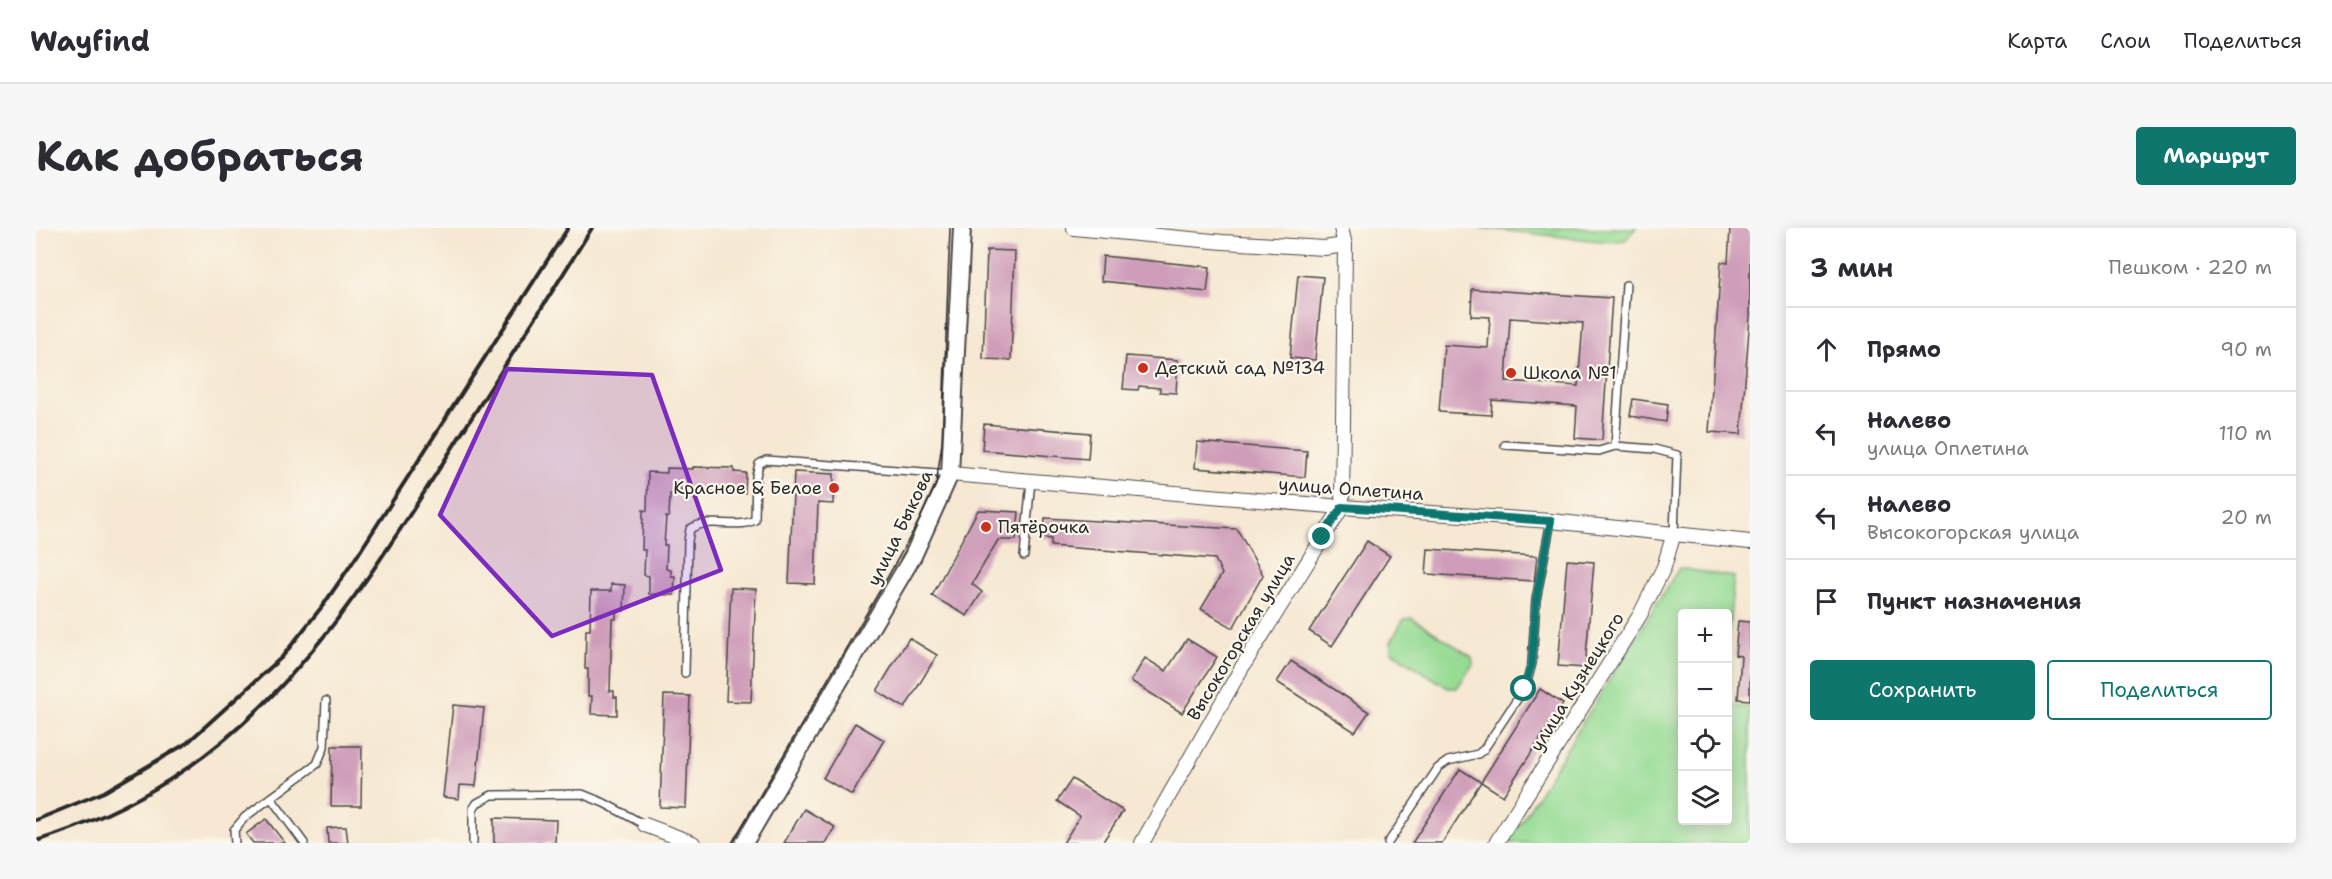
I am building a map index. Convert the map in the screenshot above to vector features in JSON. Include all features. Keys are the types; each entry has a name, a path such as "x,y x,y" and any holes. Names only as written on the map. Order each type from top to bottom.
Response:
{"street":[{"name":"улица Быкова","path":"744,843 913,556 950,474 962,228"},
{"path":"1074,228 1223,242 1324,248 1345,245"},
{"path":"1341,228 1345,245 1342,507"},
{"name":"улица Оплетина","path":"950,474 1342,507 1551,521 1750,542"},
{"name":"Высокогорская улица","path":"1142,843 1241,669 1342,507"},
{"name":"улица Кузнецкого","path":"1496,843 1640,615 1664,567 1674,533"},
{"path":"645,825 669,839 693,843"}],"lane":[{"path":"1615,446 1626,285"},
{"path":"1504,445 1599,451 1615,446 1654,449 1677,456 1674,533"},
{"path":"685,673 690,529 698,523 747,524 755,520 756,476 759,464 766,460 950,474"},
{"path":"1024,556 1031,480"},
{"path":"1388,843 1438,768 1448,761 1478,754 1484,749 1524,689 1532,663 1536,600 1551,521"},
{"path":"235,843 233,837 238,824 317,764 322,756 326,701"},
{"path":"472,843 473,809 477,803 492,795 582,794 645,825"},
{"path":"271,798 304,843"}],"highlighted area":[{"path":"507,369 652,375 721,570 552,636 440,515"}],"green space":[{"path":"1480,228 1636,228 1625,240 1609,242"},
{"path":"1679,568 1734,577 1731,609 1678,609 1678,825 1732,825 1732,706 1750,707 1750,843 1508,843"},
{"path":"1412,618 1472,657 1473,664 1457,688 1448,688 1391,651 1391,642 1403,620"}],"building":[{"path":"1730,228 1750,228 1750,316 1741,434 1709,432 1721,262 1728,263"},
{"path":"987,250 1015,251 1011,360 983,359"},
{"path":"1103,256 1210,267 1207,292 1101,281"},
{"path":"1298,275 1323,277 1315,360 1290,358"},
{"path":"1472,289 1612,298 1602,440 1575,438 1577,406 1492,400 1491,415 1439,412 1444,345 1488,348 1490,317 1471,316","holes":["1510,318 1583,323 1578,386 1506,381"]},
{"path":"1126,356 1178,360 1176,393 1160,392 1160,388 1139,386 1138,390 1123,389"},
{"path":"1633,399 1668,404 1666,422 1630,416"},
{"path":"984,424 1090,433 1088,459 982,450"},
{"path":"1197,442 1307,451 1305,477 1195,468"},
{"path":"693,467 734,468 734,472 746,473 745,493 673,490 673,494 670,494 669,517 666,517 664,545 667,545 666,569 671,570 671,576 675,576 674,595 649,594 649,576 644,575 645,550 642,550 643,510 647,511 648,472 667,473 667,468 693,469"},
{"path":"794,472 834,474 833,504 818,503 815,584 789,583"},
{"path":"978,510 1019,512 1016,540 998,540 972,584 982,592 967,616 932,596"},
{"path":"1045,518 1237,529 1263,575 1233,628 1201,609 1222,574 1215,559 1051,546 1051,539 1044,538"},
{"path":"1367,541 1390,556 1332,646 1309,631"},
{"path":"1428,549 1537,556 1534,581 1426,574"},
{"path":"1567,560 1594,562 1585,668 1558,666"},
{"path":"611,584 625,585 624,611 616,611 616,619 612,619 610,691 614,691 614,697 617,697 617,715 591,714 592,696 588,696 588,669 585,669 586,630 590,630 591,591 611,591"},
{"path":"731,588 756,589 751,702 726,701"},
{"path":"1738,621 1750,622 1750,700 1738,699 1741,656 1735,655"},
{"path":"909,638 937,655 905,708 877,691"},
{"path":"1187,639 1217,657 1182,713 1131,681 1145,658 1166,671"},
{"path":"1291,661 1369,712 1355,732 1277,682"},
{"path":"1540,689 1563,704 1503,796 1481,782"},
{"path":"664,695 690,696 686,808 660,807"},
{"path":"453,705 484,708 476,786 460,785 459,799 443,797"},
{"path":"855,723 884,740 852,795 823,778"},
{"path":"332,746 362,746 361,806 331,806"},
{"path":"1460,769 1481,782 1442,843 1412,843"},
{"path":"1072,779 1123,811 1102,843 1063,843 1080,816 1057,801"},
{"path":"804,809 835,827 825,843 784,843"},
{"path":"494,818 556,820 555,843 494,843"},
{"path":"266,819 285,843 253,843 246,834"},
{"path":"346,827 348,843 328,843 327,828"}],"tram line":[{"path":"732,843 886,580 936,485 942,443 950,228"}],"railway":[{"path":"36,820 104,792 187,743 282,657 324,604 359,553 568,228"},
{"path":"36,841 108,813 171,779 227,737 277,690 323,638 406,521 592,228"}],"place":[{"name":"Детский сад №134","path":"1143,368"},
{"name":"Школа №1","path":"1511,373"},
{"name":"Красное & Белое","path":"834,488"},
{"name":"Пятёрочка","path":"986,527"}],"route":[{"path":"1322,537 1342,507 1551,521 1547,552 1536,600 1532,663 1524,689"}]}
